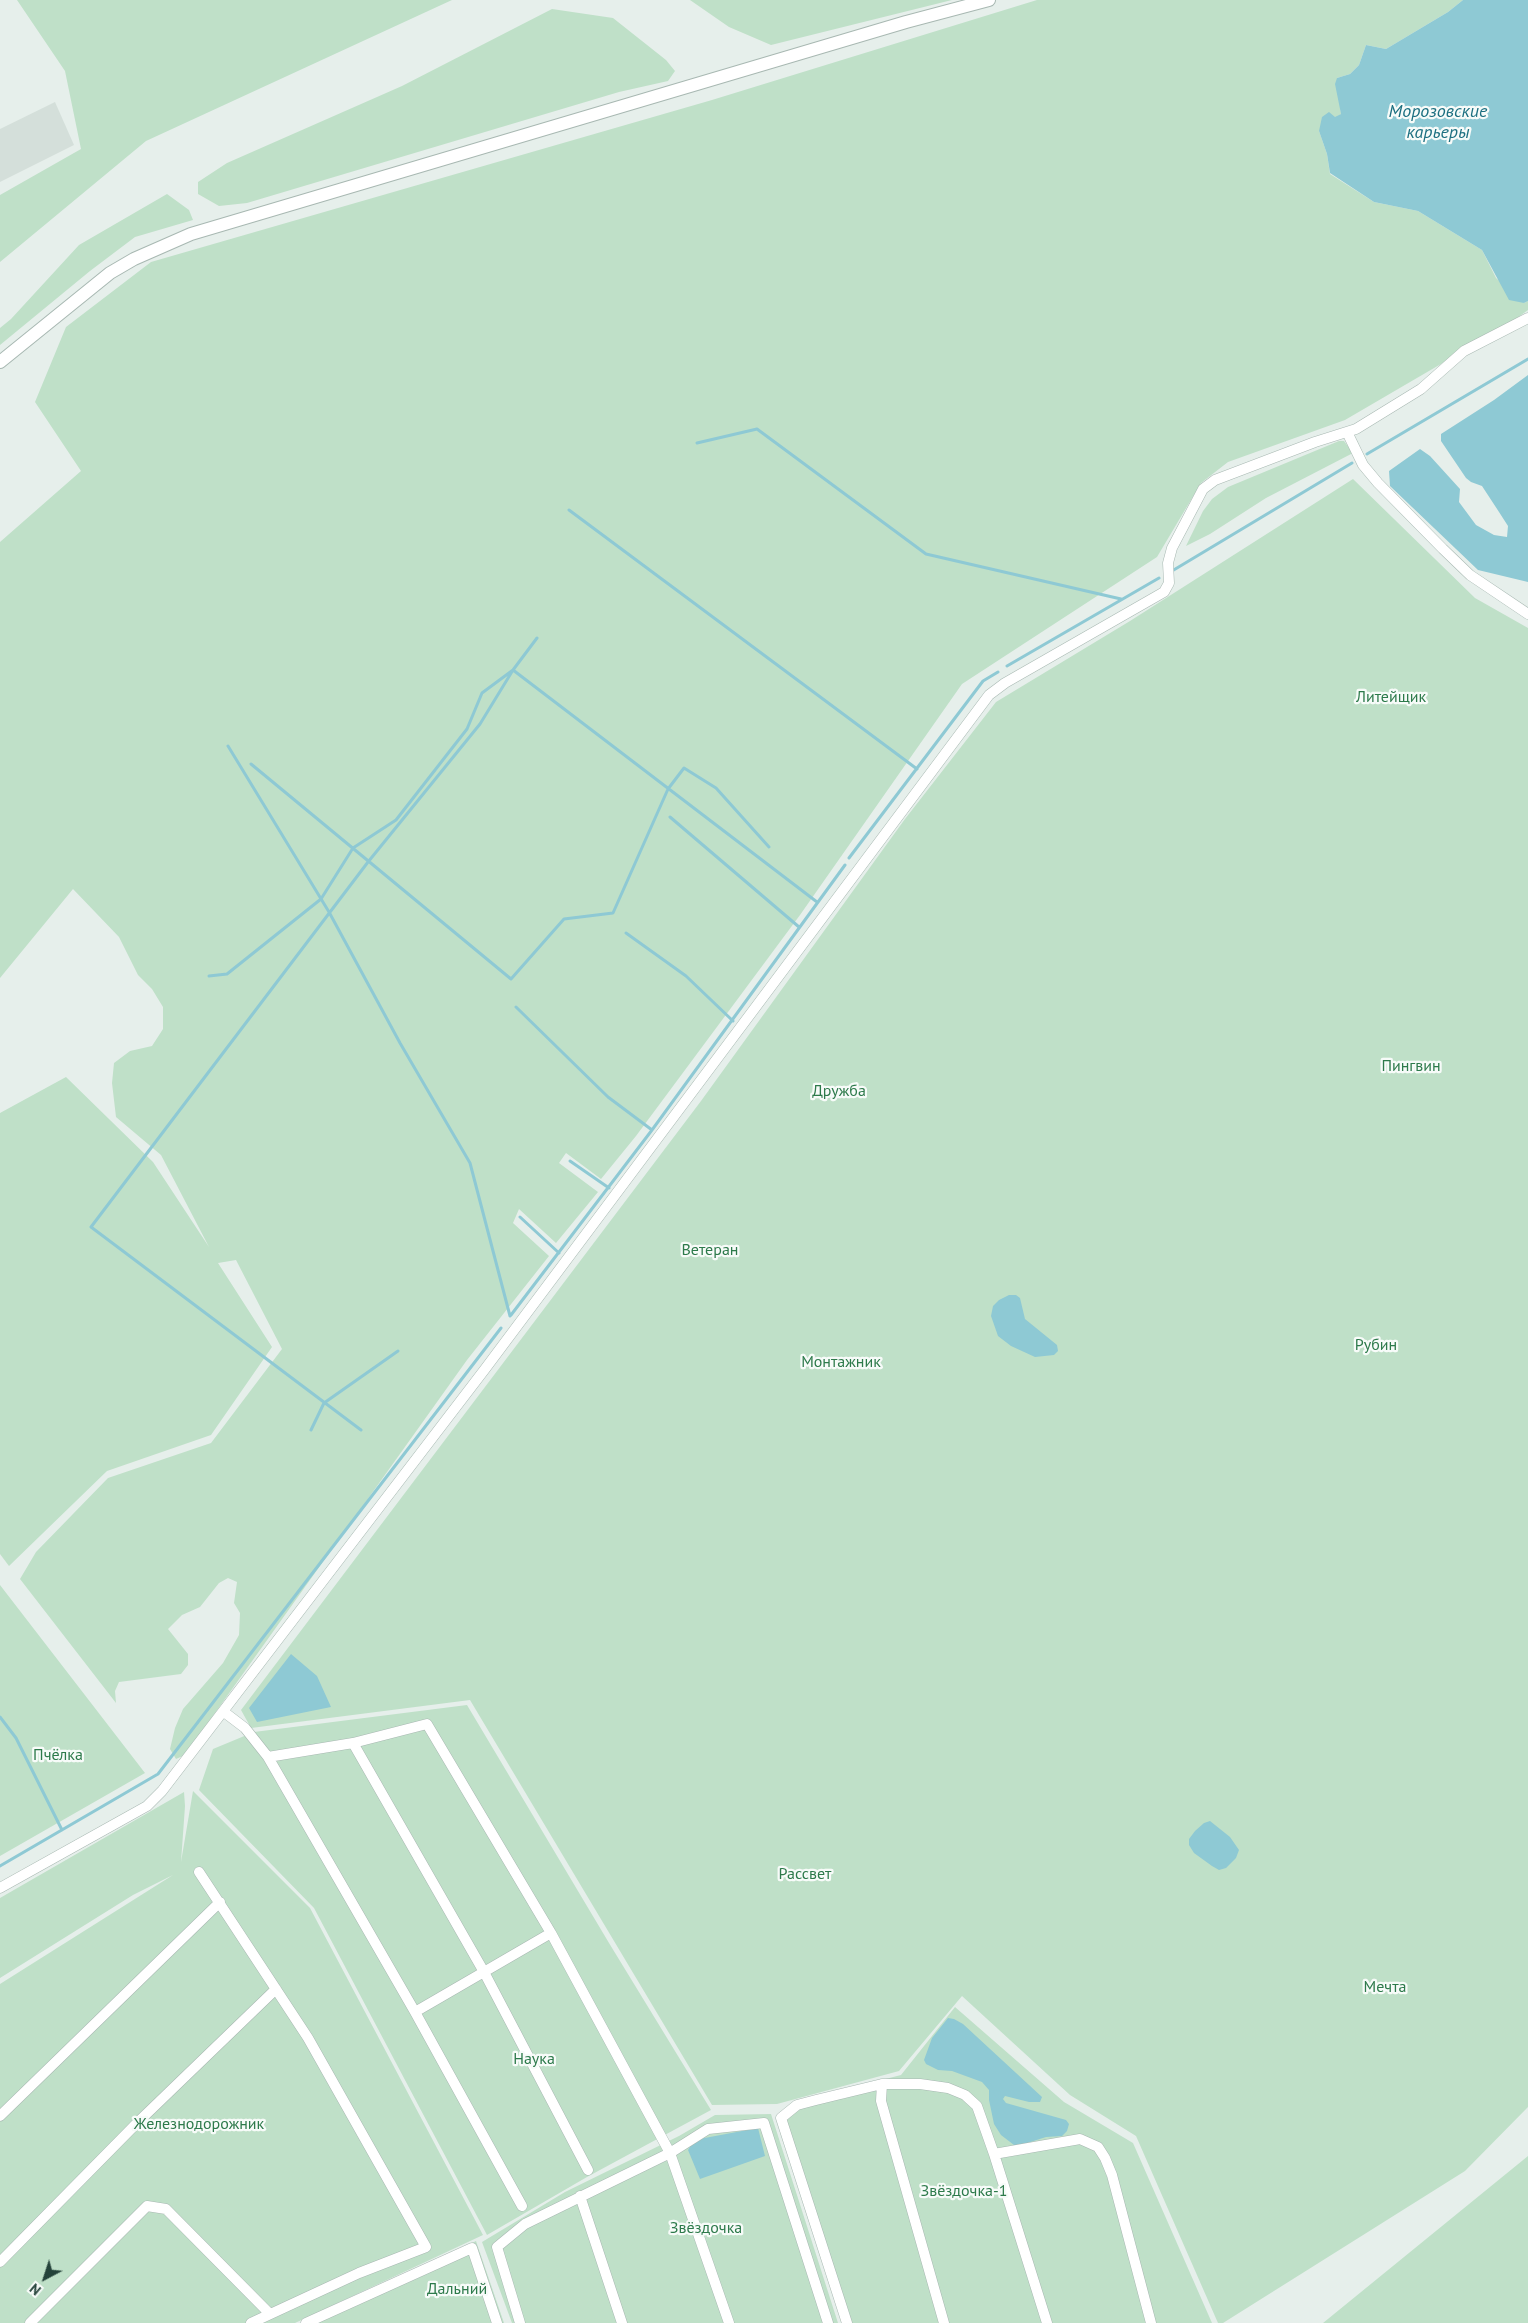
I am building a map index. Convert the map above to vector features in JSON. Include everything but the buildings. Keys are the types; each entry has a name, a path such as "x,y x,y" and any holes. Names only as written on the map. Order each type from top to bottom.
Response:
{"street":[{"path":"0,362 110,273 134,258 191,234 832,44 989,0"},
{"path":"0,1888 147,1806 162,1791 485,1369 989,695 1022,673 1164,592 1170,583 1168,563 1172,548 1203,489 1216,480 1356,429 1422,389 1464,351 1528,318"},
{"path":"1347,432 1363,465 1443,549 1470,575 1528,614"},
{"path":"224,1712 245,1728 268,1758 415,2012 522,2206"},
{"path":"268,1758 353,1743 427,1724 551,1933 670,2153 729,2323"},
{"path":"353,1743 484,1972 588,2170"},
{"path":"199,1872 308,2038 426,2247 360,2273 251,2323"},
{"path":"0,2116 220,1902"},
{"path":"415,2012 551,1933"},
{"path":"0,2262 136,2124 276,1990"},
{"path":"882,2084 880,2101 944,2323"},
{"path":"846,2323 781,2118 797,2105 882,2084 920,2084 948,2088 964,2094 977,2106 1047,2323"},
{"path":"520,2323 497,2247 525,2224 670,2153 708,2129 764,2123 828,2323"},
{"path":"994,2154 1080,2139 1098,2147 1112,2175 1151,2323"},
{"path":"580,2196 622,2323"},
{"path":"30,2323 147,2206 166,2209 270,2314"},
{"path":"306,2323 472,2248 497,2323"}],"shaded area":[{"path":"55,102 74,145 0,182 0,129"}],"green space":[{"path":"17,0 452,0 146,141 0,262 0,195 81,149 65,71"},
{"path":"690,0 952,0 771,45 729,27"},
{"path":"1037,0 1463,0 1448,12 1386,49 1366,45 1359,65 1350,74 1337,78 1341,114 1319,131 1327,154 1330,174 1374,202 1418,211 1482,250 1496,278 1524,303 1528,301 1528,310 1506,326 1345,420 1228,462 1201,483 1157,557 962,684 800,915 636,1136 601,1179 566,1153 559,1163 598,1192 556,1243 519,1209 513,1223 549,1256 467,1360 185,1755 176,1759 170,1749 175,1728 183,1709 223,1663 239,1635 240,1613 234,1603 237,1582 228,1578 219,1583 200,1607 182,1615 168,1629 188,1654 188,1665 181,1674 119,1682 115,1691 116,1703 20,1579 36,1552 108,1478 211,1443 282,1349 236,1260 218,1263 272,1347 211,1435 107,1471 9,1566 0,1554 0,1113 66,1077 153,1162 209,1247 161,1155 116,1117 112,1083 114,1063 130,1051 152,1046 163,1029 163,1007 152,989 138,975 119,937 73,889 0,978 0,542 81,471 35,402 66,327 151,262 712,100"},
{"path":"552,9 613,18 666,60 675,71 668,81 619,92 247,203 219,206 198,194 198,182 227,163 402,86"},
{"path":"167,194 189,210 193,220 135,237 90,271 0,345 0,328 11,319 79,245"},
{"path":"1339,441 1344,441 1353,453 1266,498 1210,534 1186,546 1203,511 1212,499 1228,487"},
{"path":"1353,479 1475,598 1528,628 1528,2107 1465,2171 1223,2323 1218,2323 1136,2136 1070,2095 962,1996 899,2071 777,2104 712,2105 470,1700 251,1728 241,1710 701,1101 905,819 996,702 1130,621"},
{"name":"Пчёлка","path":"0,1585 145,1773 0,1856"},
{"name":"Наука","path":"467,1705 711,2110 587,2177 487,2235 314,1908 199,1790 213,1749 254,1732"},
{"name":"Железнодорожник","path":"193,1791 310,1908 483,2235 295,2323 0,2323 0,1984 173,1875 133,1895 0,1978 0,1898 184,1792 185,1806 181,1862"},
{"name":"Звёздочка-1","path":"955,2007 1064,2102 1133,2143 1212,2323 846,2323 778,2114 792,2103 901,2075"},
{"name":"Звёздочка","path":"771,2114 838,2323 512,2323 482,2242 565,2192 679,2136 715,2115"},
{"path":"1528,2156 1528,2323 1323,2323"},
{"name":"Дальний","path":"476,2241 504,2323 310,2323"}],"water":[{"name":"Морозовские карьеры","path":"1463,0 1528,0 1528,301 1524,303 1509,300 1482,250 1418,211 1374,202 1330,173 1327,154 1319,131 1322,117 1329,112 1335,117 1341,114 1335,84 1337,78 1350,74 1359,65 1366,45 1386,49 1448,12"},
{"path":"1528,375 1528,582 1478,570 1390,486 1389,471 1420,449 1430,456 1460,489 1459,502 1476,525 1494,535 1507,537 1508,526 1482,486 1466,478 1441,441 1441,434 1494,400"},
{"path":"1009,1295 1016,1295 1020,1298 1025,1319 1057,1345 1058,1351 1054,1355 1035,1357 1011,1346 998,1336 991,1316 993,1306 999,1300"},
{"path":"291,1654 317,1676 331,1707 257,1722 249,1708"},
{"path":"1210,1821 1230,1837 1239,1850 1236,1858 1226,1868 1219,1870 1194,1853 1189,1845 1189,1839 1195,1831 1204,1823"},
{"path":"948,2018 963,2024 1042,2097 1040,2102 1029,2102 1005,2096 1003,2099 1006,2103 1066,2120 1069,2124 1067,2131 1062,2136 1046,2137 1021,2145 1014,2145 1001,2135 994,2124 989,2090 982,2082 952,2071 938,2070 926,2064 924,2060 932,2038"},
{"path":"758,2128 765,2156 700,2179 688,2150 694,2140"}],"waterway":[{"path":"1367,454 1528,359"},
{"path":"697,443 757,429 926,554 1121,599"},
{"path":"1172,571 1352,463"},
{"path":"569,510 917,769"},
{"path":"1007,666 1159,578"},
{"path":"361,1430 91,1227 368,862 480,724 513,670 537,638"},
{"path":"209,976 227,974 321,899 353,848 396,820 467,729 482,693 513,670 817,902"},
{"path":"849,858 983,681 998,672"},
{"path":"228,746 329,912 400,1043 470,1163 510,1316"},
{"path":"251,764 511,979 564,919 613,913 668,789 684,768 716,788 769,847"},
{"path":"670,817 799,927"},
{"path":"511,1315 652,1130 845,865"},
{"path":"626,933 686,976 733,1021"},
{"path":"516,1007 608,1097 652,1130"},
{"path":"570,1161 609,1188"},
{"path":"520,1217 559,1253"},
{"path":"0,1866 158,1774 501,1328"},
{"path":"311,1430 324,1403 398,1351"},
{"path":"0,1717 16,1738 62,1830"}],"park label":[{"name":"Литейщик","path":"1391,697"},
{"name":"Пингвин","path":"1411,1066"},
{"name":"Дружба","path":"839,1091"},
{"name":"Ветеран","path":"710,1250"},
{"name":"Рубин","path":"1376,1345"},
{"name":"Монтажник","path":"841,1362"},
{"name":"Рассвет","path":"805,1874"},
{"name":"Мечта","path":"1385,1987"}]}
